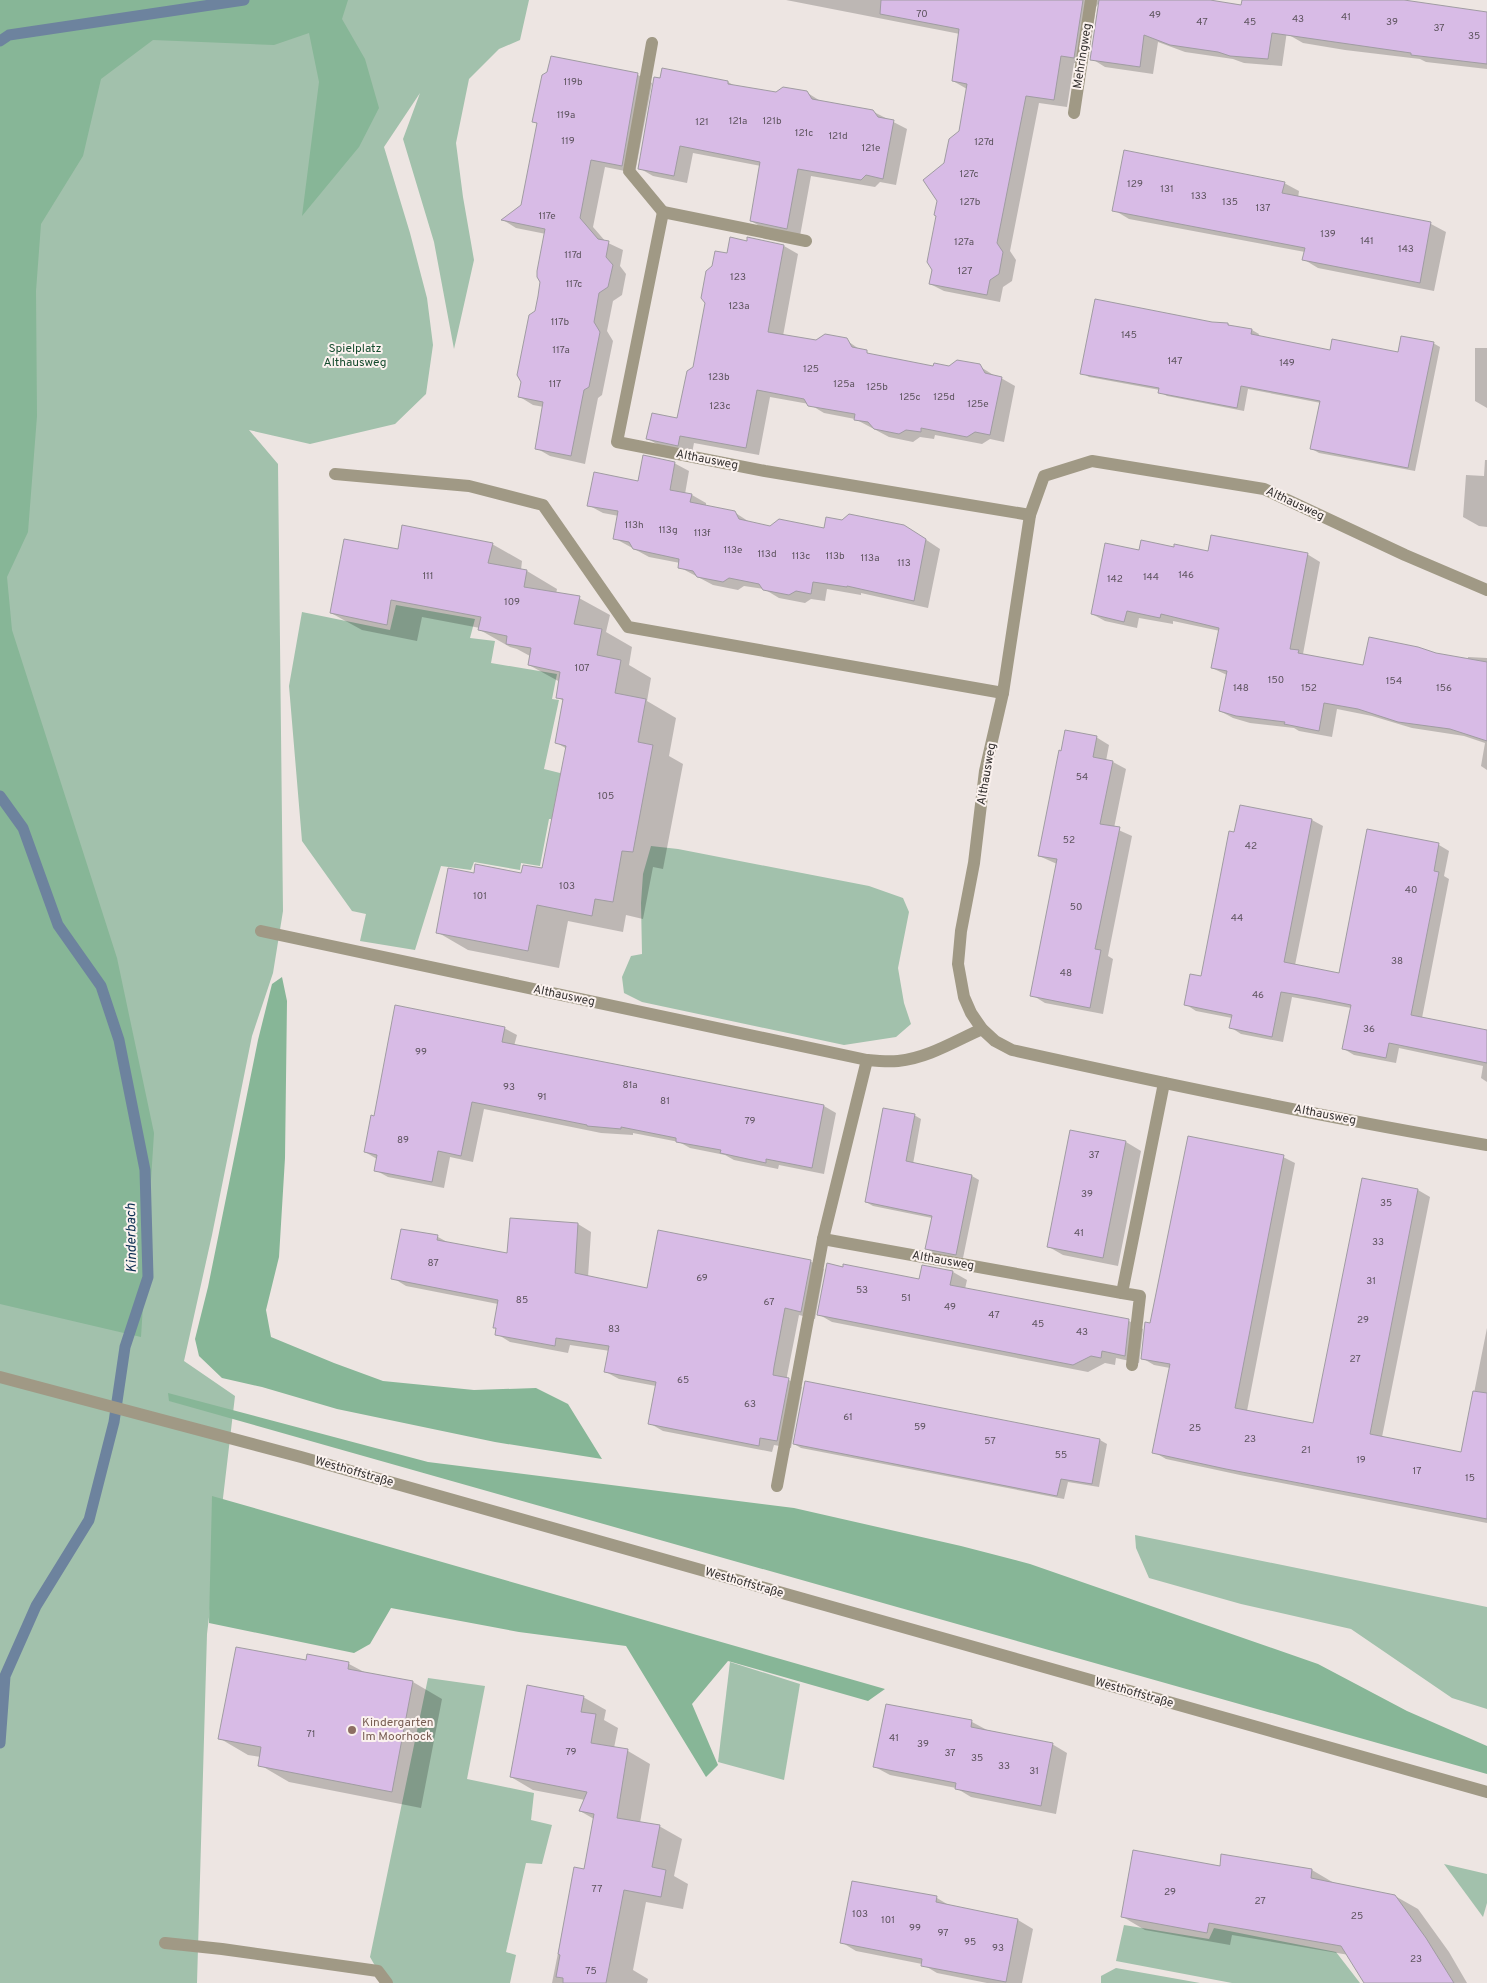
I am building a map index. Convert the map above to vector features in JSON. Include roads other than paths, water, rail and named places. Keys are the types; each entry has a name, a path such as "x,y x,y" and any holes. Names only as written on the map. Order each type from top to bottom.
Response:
{"street":[{"name":"Mehringweg","path":"1074,113 1091,0"},
{"path":"652,43 629,171 663,212 806,241"},
{"name":"Althausweg","path":"663,212 617,442 765,471 1030,514"},
{"name":"Althausweg","path":"1487,590 1405,555 1264,489 1092,461 1044,476 1030,514 1003,693 985,771 974,862 961,931 958,964 964,997 982,1029 995,1040 1012,1050 1388,1128 1487,1145"},
{"path":"335,474 469,486 543,505 628,628 1003,693"},
{"name":"Althausweg","path":"261,931 867,1060 898,1061 929,1054 982,1029"},
{"path":"777,1486 823,1239 867,1060"},
{"path":"1122,1293 1164,1083"},
{"name":"Althausweg","path":"823,1239 1140,1296 1132,1365"},
{"name":"Westhoffstraße","path":"0,1377 189,1427 1487,1792"},
{"path":"165,1943 378,1971 387,1983"}],"waterway":[{"name":"Kinderbach","path":"0,41 9,35 244,0"},
{"name":"Kinderbach","path":"0,796 23,828 58,925 101,986 119,1040 145,1170 148,1277 125,1347 114,1422 89,1520 36,1606 5,1676 0,1743"}],"place":[{"name":"Kindergarten Im Moorhock","path":"352,1730"}],"park label":[{"name":"Spielplatz Althausweg","path":"355,356"}]}
